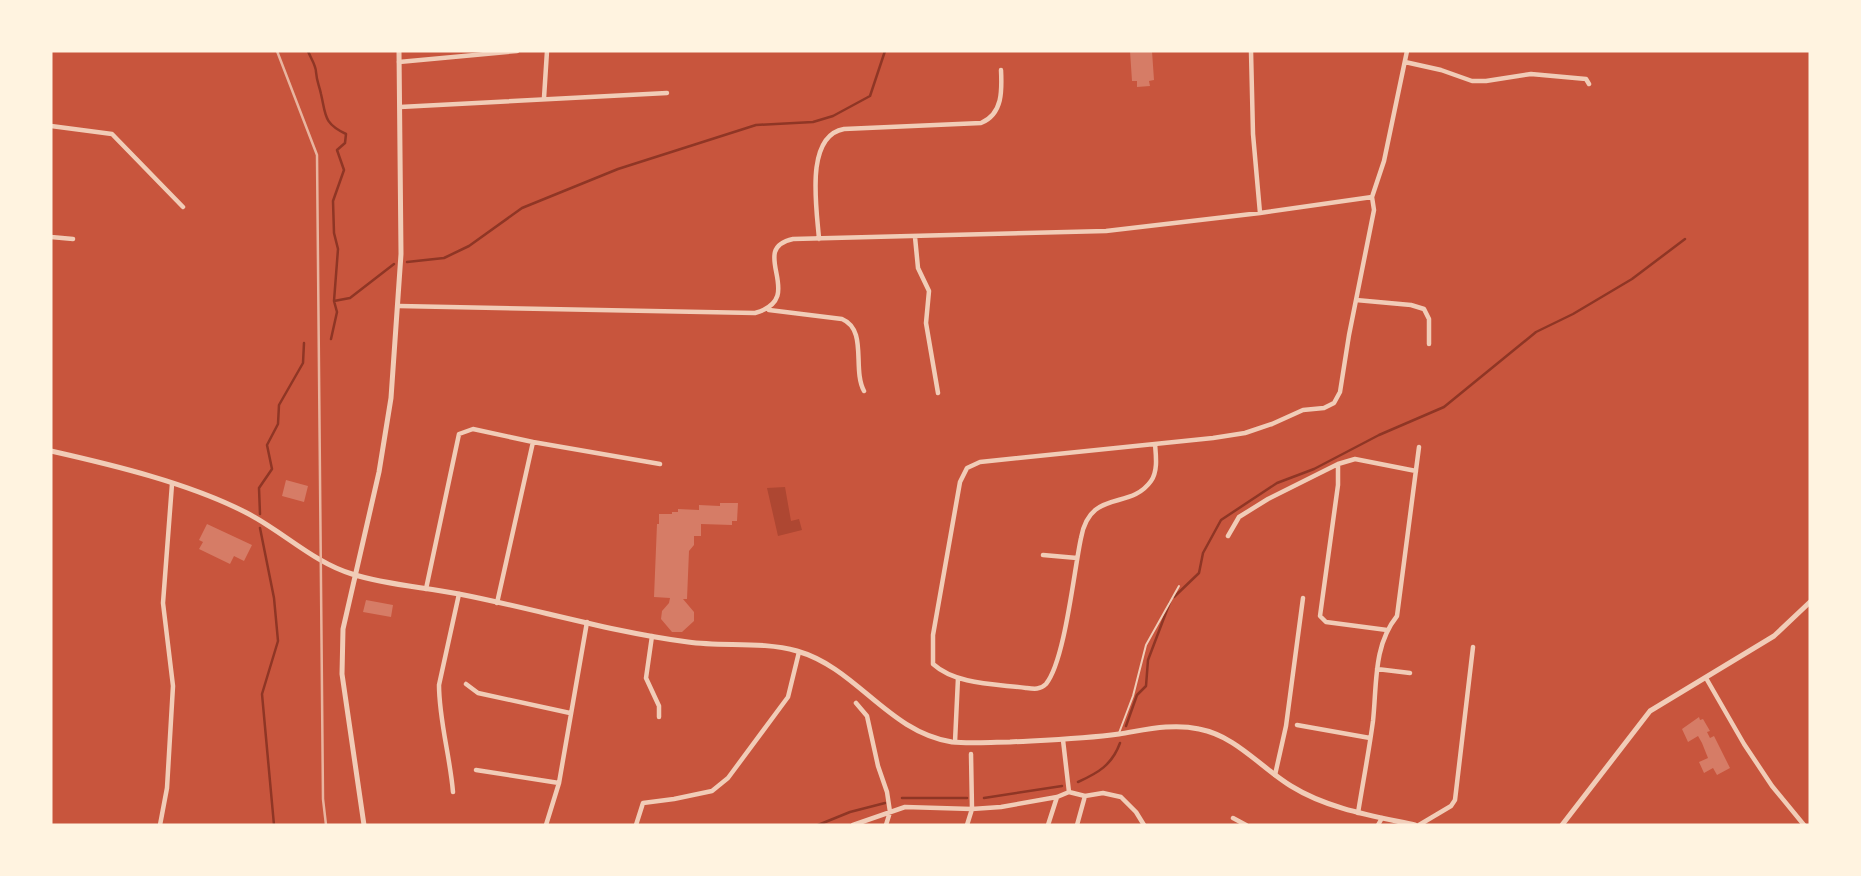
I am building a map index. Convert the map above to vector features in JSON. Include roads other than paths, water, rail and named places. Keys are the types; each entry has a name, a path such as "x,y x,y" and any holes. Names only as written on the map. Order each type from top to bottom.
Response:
{"street":[{"path":"364,825 342,674 343,629 379,472 391,398 399,306 398,51"},
{"path":"399,62 517,51"},
{"path":"544,98 547,51"},
{"path":"1251,51 1253,134 1261,213"},
{"path":"1156,444 1156,467 1152,480 1140,492 1097,507 1083,524 1063,635 1053,672 1045,686 1037,689 958,678 942,672 933,664 933,635 960,482 967,468 980,462 1245,433 1303,410 1324,408 1334,403 1340,392 1374,210 1372,197 1384,161 1407,51"},
{"path":"1405,62 1441,70 1472,81 1546,74 1586,79 1589,84"},
{"path":"819,239 817,163 826,140 832,134 844,129 968,125 986,122 993,116 998,105 1001,70"},
{"path":"400,107 667,93"},
{"path":"51,126 112,134 183,207"},
{"path":"769,310 776,303 779,294 774,260 780,245 793,239 1106,231 1372,197"},
{"path":"51,237 73,239"},
{"path":"915,237 918,268 929,291 926,323 938,393"},
{"path":"1356,300 1411,304 1424,309 1429,319 1429,344"},
{"path":"399,306 755,313 769,310 842,319 849,322 856,333 858,376 864,391"},
{"path":"426,589 459,434 473,429 660,464"},
{"path":"497,603 533,442"},
{"path":"1358,813 1370,738 1377,668 1387,630 1397,616 1419,447"},
{"path":"51,450 207,495 250,515 320,560 354,575 459,594 690,643 773,647 799,652 827,664 917,732 955,742 1063,740 1163,727 1203,729 1230,741 1275,775 1318,800 1358,813 1417,825 1452,806 1455,800 1473,647"},
{"path":"1228,536 1238,517 1338,464 1355,459 1416,471"},
{"path":"1338,464 1338,485 1320,616 1326,622 1387,630"},
{"path":"160,825 167,788 173,686 163,603 172,484"},
{"path":"1042,555 1077,558"},
{"path":"453,792 439,685 459,594"},
{"path":"1275,775 1286,726 1303,598"},
{"path":"1562,825 1650,711 1774,636 1810,602"},
{"path":"546,825 558,783 587,622"},
{"path":"652,636 646,678 659,706 659,717"},
{"path":"636,825 642,804 712,790 727,778 788,697 799,652"},
{"path":"1377,668 1410,673"},
{"path":"955,742 958,678"},
{"path":"1706,678 1766,777 1804,825"},
{"path":"466,684 478,693 570,713"},
{"path":"856,703 867,716 890,812 886,825"},
{"path":"1297,725 1370,738"},
{"path":"1063,740 1069,792"},
{"path":"967,825 972,809 971,754"},
{"path":"476,770 558,783"},
{"path":"853,825 905,807 1000,807 1057,797 1069,792 1085,796 1103,793 1121,797 1136,811 1144,825"},
{"path":"1077,825 1085,796"},
{"path":"1048,825 1057,797"},
{"path":"1233,818 1246,825"},
{"path":"1378,825 1382,818"}],"lane":[{"path":"1119,734 1146,645 1179,586"}],"waterway":[{"path":"308,51 315,67 327,118 333,126 346,134 345,143 337,150 344,170 333,201 334,233 338,249 334,301 337,312 331,339"},
{"path":"407,262 444,258 469,246 522,208 618,169 756,125 813,122 833,116 870,96 885,51"},
{"path":"1174,597 1199,573 1203,553 1221,520 1277,483 1314,469 1379,435 1444,407 1536,332 1573,314 1632,279 1685,239"},
{"path":"334,301 350,298 394,264"},
{"path":"260,514 259,488 272,469 267,445 278,424 279,405 303,363 304,343"},
{"path":"260,528 274,598 278,641 262,694 274,825"},
{"path":"1126,726 1137,695 1146,686 1148,660 1170,602"},
{"path":"1078,782 1104,767 1120,743"},
{"path":"984,798 1062,786"},
{"path":"902,798 967,798"},
{"path":"818,825 850,812 885,803"}],"railway":[{"path":"277,51 317,155 323,799 326,825"}]}
